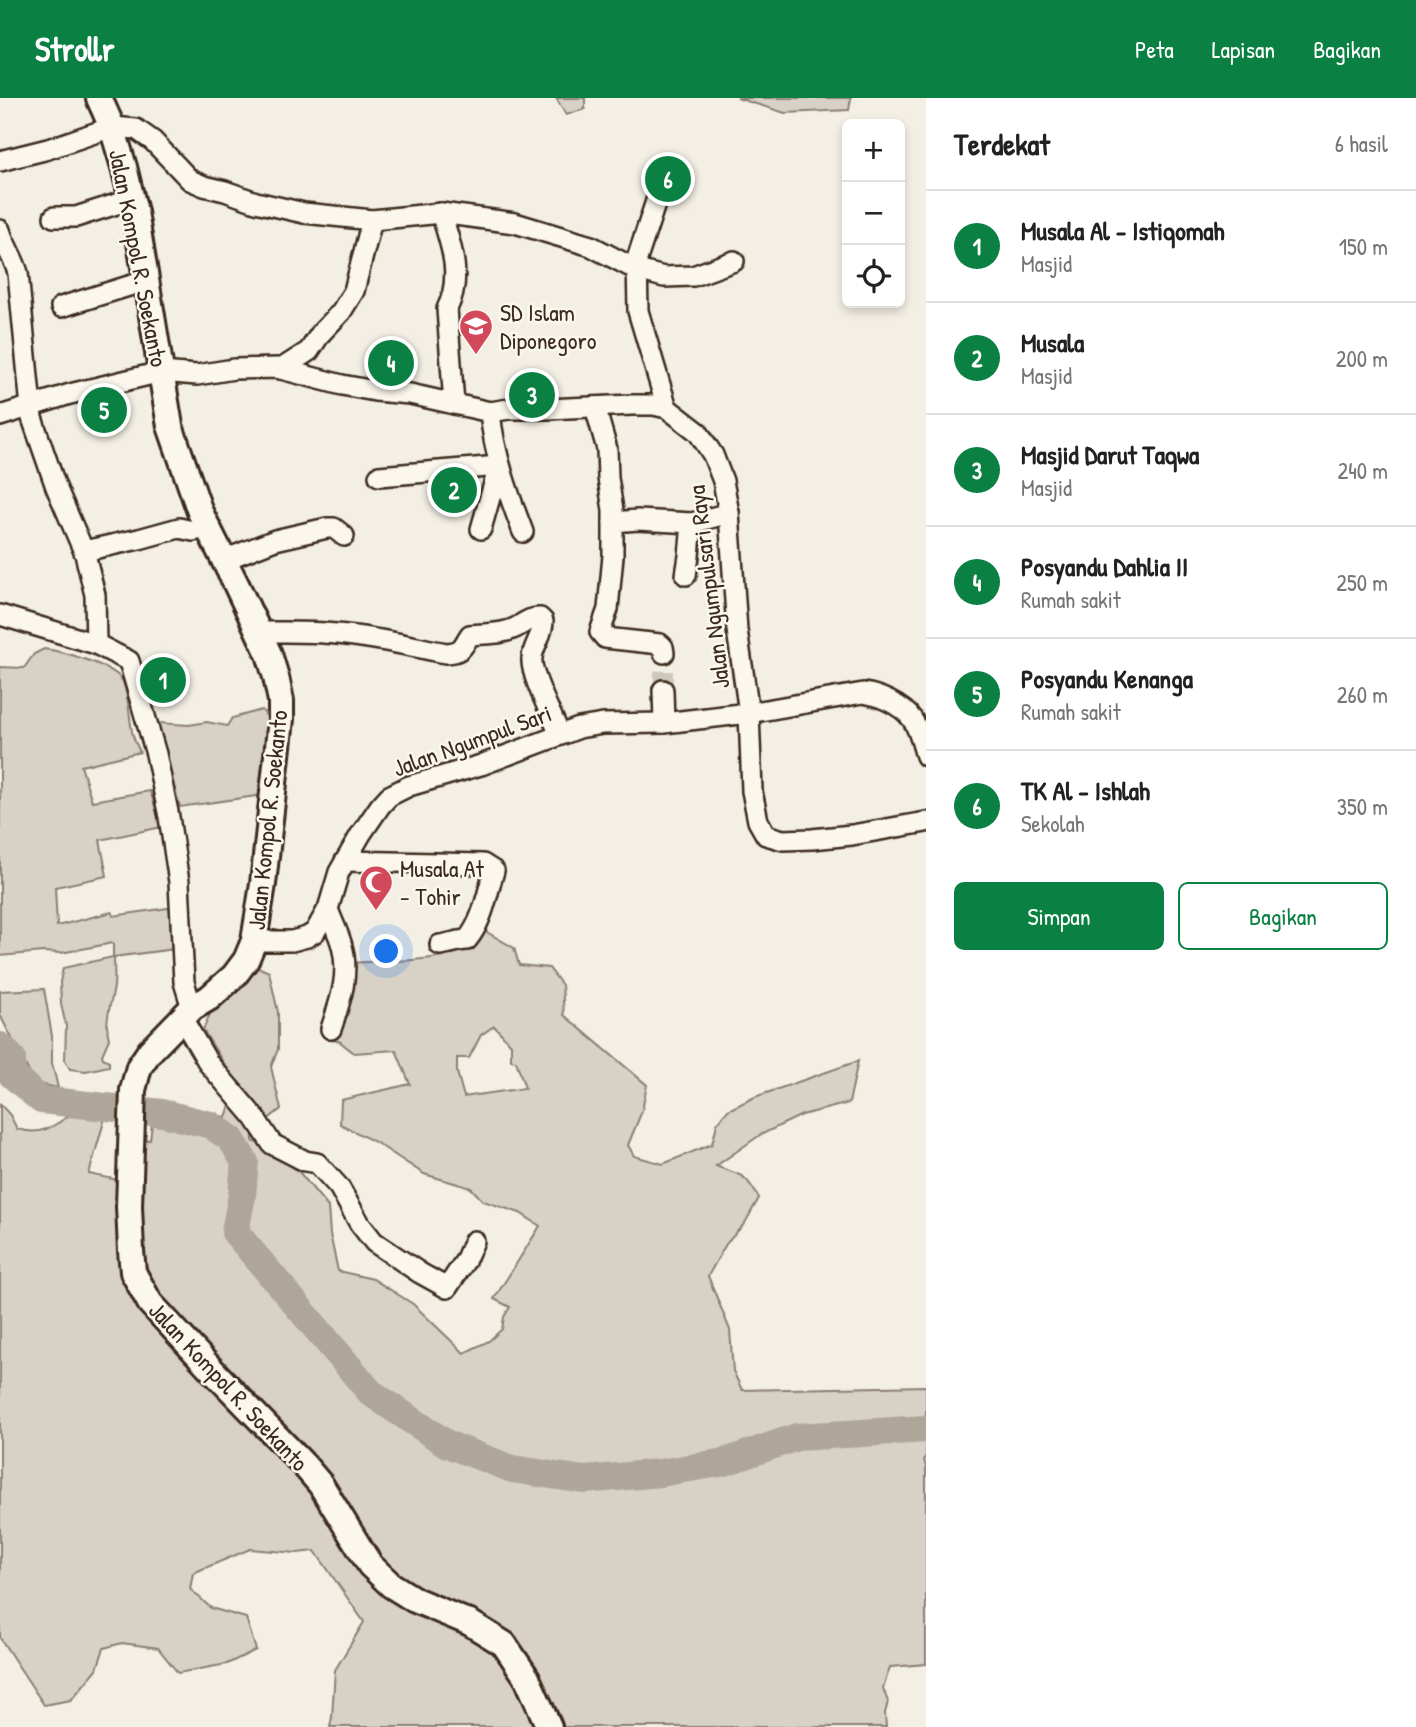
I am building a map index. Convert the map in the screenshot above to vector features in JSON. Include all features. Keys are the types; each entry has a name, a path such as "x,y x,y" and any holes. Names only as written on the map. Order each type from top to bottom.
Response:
{"main road":[{"name":"Jalan Kompol R. Soekanto","path":"99,98 112,127 132,199 170,426 200,512 260,632 276,677 281,701 268,842 254,941 246,960 234,976 187,1013 150,1051 139,1067 133,1090 129,1206 133,1272 150,1303 321,1485 370,1565 391,1585 415,1600 470,1623 504,1644 527,1678 549,1727"}],"street":[{"path":"0,160 48,149 112,127 136,129 153,141 190,180 256,202 304,213 372,220 441,214 515,223 591,246 637,270 664,277 693,276 734,261"},
{"path":"0,416 70,394 161,372 197,375 234,369 281,369 342,385 410,394 490,412 509,409 654,405 667,408 638,311 637,259 658,195"},
{"path":"54,217 76,217 132,199"},
{"path":"441,214 455,265 455,283 447,309 454,404"},
{"path":"281,369 309,351 321,333 341,312 354,290 372,220"},
{"path":"0,230 15,260 18,273 32,418 56,487 84,551 95,595 96,645"},
{"path":"61,307 145,281"},
{"path":"595,407 607,449 613,510 613,556 608,609 600,632 605,638 660,644 664,653"},
{"name":"Jalan Ngumpulsari Raya","path":"667,408 698,432 713,456 723,481 729,513 737,631 749,713 752,791 758,821 766,835 783,840 812,839 926,822"},
{"path":"490,412 499,466 523,532"},
{"path":"379,475 499,466"},
{"path":"481,529 499,466"},
{"path":"613,522 638,520 692,523 729,513"},
{"path":"686,575 692,523"},
{"path":"84,551 179,528 193,531 208,528"},
{"path":"224,560 275,540 327,528 334,528 344,536"},
{"path":"0,615 96,645 129,661 156,754 169,817 179,882 187,1013 209,1064 255,1118 272,1144 305,1161 317,1163 339,1187 360,1224 374,1242 419,1273 446,1288 465,1261 474,1241"},
{"path":"260,632 336,634 455,653 462,649 470,635 501,634 534,617 540,618 543,621 543,631 532,657 534,673 561,735"},
{"path":"663,690 664,723"},
{"name":"Jalan Ngumpul Sari","path":"254,941 292,941 315,932 328,909 339,872 389,796 409,786 481,765 579,728 603,724 664,723 749,713 863,693 877,694 911,717 926,756"},
{"path":"345,861 483,864 494,871 482,913 472,934 467,940 440,945"},
{"path":"328,909 342,944 345,982 331,1029"}],"shaded area":[{"path":"556,98 585,98 585,109 566,115"},
{"path":"737,98 851,98 849,110 785,113"},
{"path":"44,649 100,665 111,670 123,682 133,734 140,752 81,766 92,801 150,791 162,827 100,840 107,876 55,887 57,926 112,912 113,916 175,907 174,949 114,957 114,987 108,1019 109,1039 102,1055 109,1061 109,1066 86,1071 70,1069 65,1060 66,1026 60,982 63,968 113,957 113,943 61,953 0,956 0,667 24,668 34,654"},
{"path":"262,710 271,723 263,795 180,807 163,748 159,723 189,725 207,722 227,726 232,718"},
{"path":"481,927 514,948 519,965 549,968 562,985 564,1015 647,1085 642,1111 628,1145 634,1156 663,1164 712,1144 717,1124 728,1110 755,1097 858,1061 849,1103 802,1115 760,1135 716,1166 742,1176 759,1198 745,1223 726,1244 708,1276 730,1330 733,1371 742,1390 926,1386 926,1664 890,1667 883,1688 888,1702 885,1713 886,1727 330,1727 335,1670 364,1622 315,1551 297,1553 250,1549 193,1573 190,1589 211,1608 246,1618 256,1650 227,1664 178,1673 158,1648 122,1643 104,1648 97,1669 71,1700 44,1705 0,1638 0,1104 17,1129 27,1131 49,1128 78,1110 105,1118 89,1174 123,1181 134,1139 150,1140 155,1100 191,1111 226,1117 236,1087 203,1030 213,1007 251,964 269,972 278,1012 278,1049 271,1067 281,1109 253,1131 253,1141 282,1158 300,1173 328,1207 330,1234 338,1271 373,1279 413,1304 464,1353 489,1341 502,1329 504,1317 510,1307 494,1299 540,1226 520,1213 483,1201 471,1188 424,1174 375,1142 340,1124 341,1100 410,1084 396,1050 354,1053 339,1041 330,1040 324,1014 332,992 337,963 444,956 470,946","holes":["494,1026 511,1044 511,1060 516,1061 525,1088 464,1097 457,1072 457,1058 469,1058 481,1035"]},
{"path":"44,989 52,1036 52,1063 58,1088 33,1080 0,1015 0,991"}],"waterway":[{"path":"0,1046 12,1058 12,1075 41,1100 162,1113 211,1125 231,1139 245,1162 235,1232 371,1393 447,1444 512,1469 584,1480 660,1473 725,1462 797,1437 926,1429"}],"tunnel":[{"path":"663,690 664,653"}],"place":[{"name":"TK Al - Ishlah","path":"668,179"},
{"name":"SD Islam Diponegoro","path":"476,356"},
{"name":"Posyandu Dahlia II","path":"391,363"},
{"name":"Masjid Darut Taqwa","path":"532,395"},
{"name":"Posyandu Kenanga","path":"104,410"},
{"name":"Musala","path":"454,490"},
{"name":"Musala Al - Istiqomah","path":"163,680"},
{"name":"Musala At - Tohir","path":"376,912"}]}
